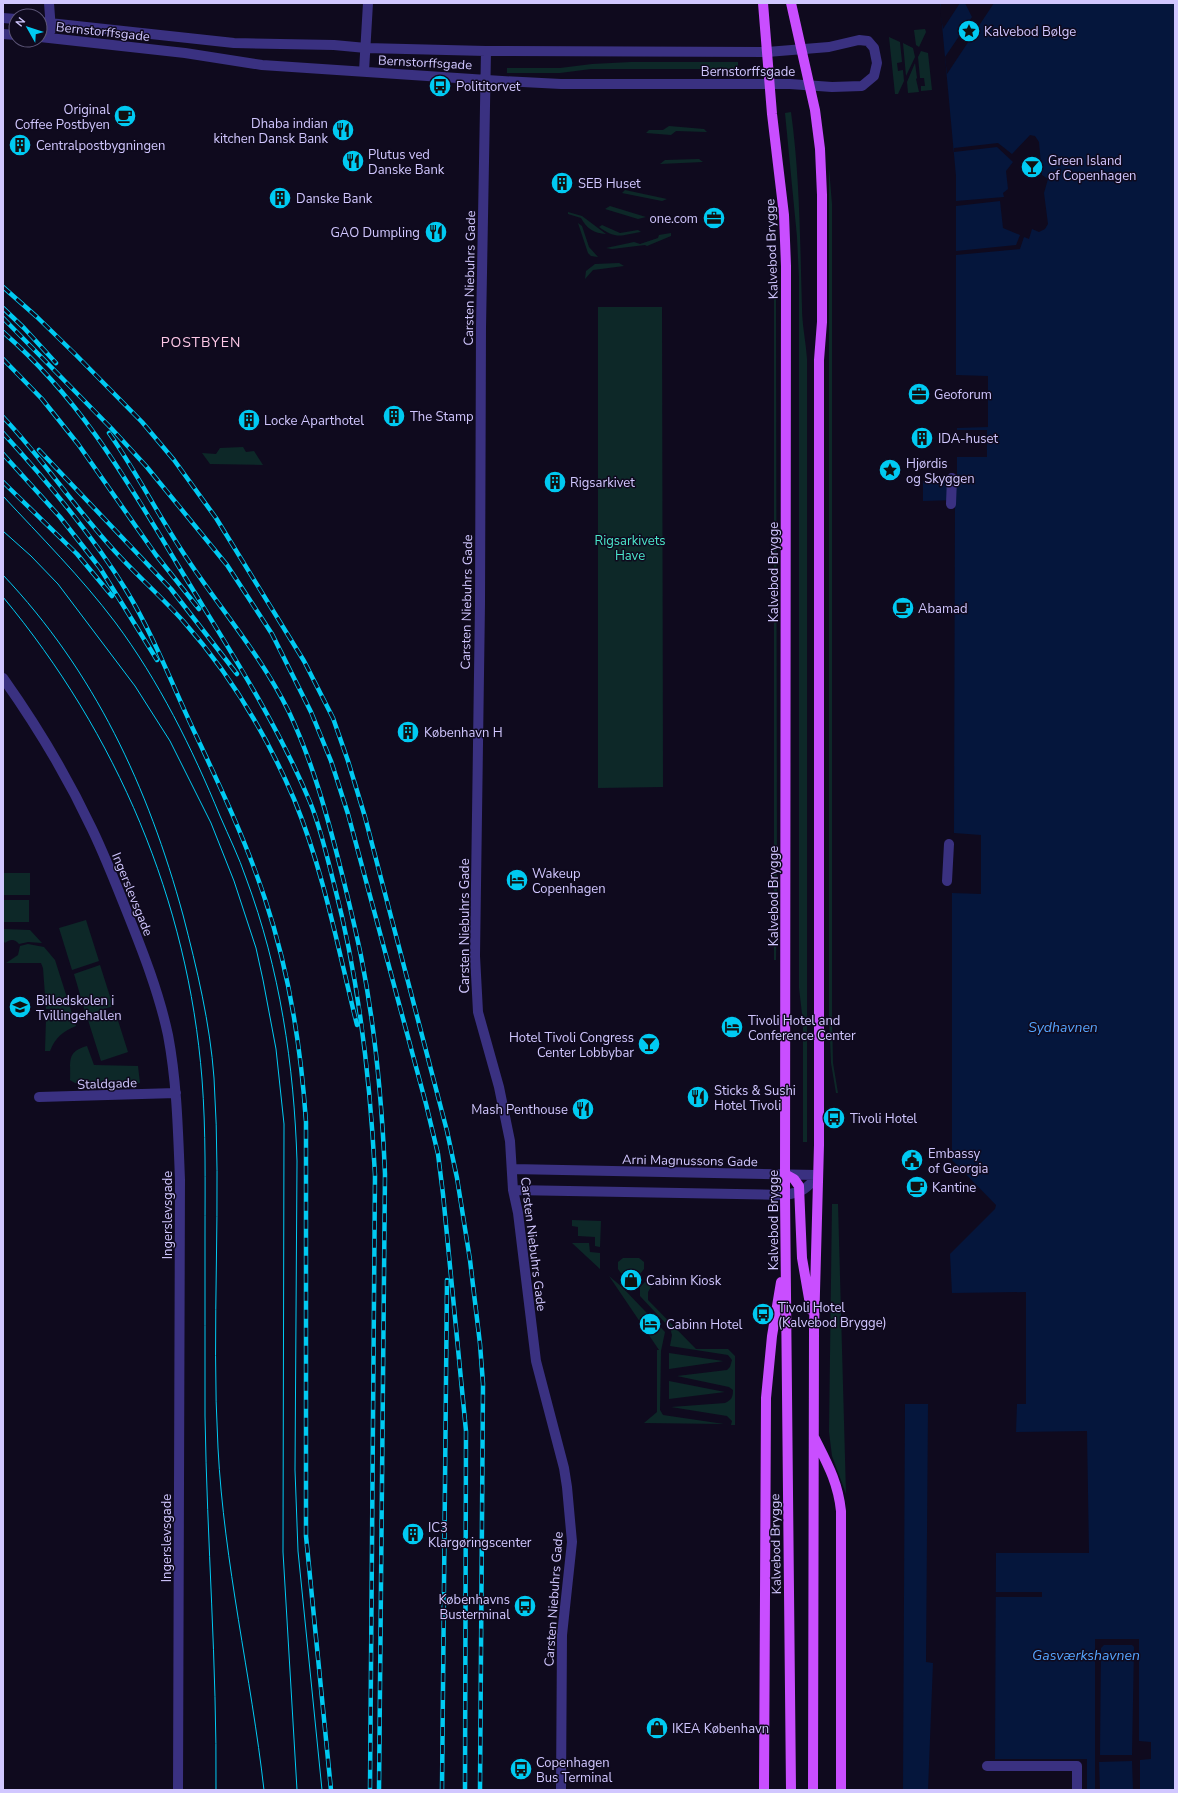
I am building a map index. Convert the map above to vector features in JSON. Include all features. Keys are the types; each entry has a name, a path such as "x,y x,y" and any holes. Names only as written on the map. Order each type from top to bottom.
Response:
{"main road":[{"name":"Kalvebod Brygge","path":"763,3 772,114 784,215 786,266 785,1195 791,1790"},
{"path":"791,3 815,110 820,149 822,195 822,322 819,360 818,1175 814,1328 813,1790"},
{"path":"785,1174 794,1179 799,1186 803,1271 814,1328"},
{"path":"764,1790 766,1398 772,1336 786,1250"},
{"path":"814,1436 833,1473 837,1486 841,1511 841,1790"}],"street":[{"path":"48,30 51,23 49,3"},
{"path":"364,71 368,3"},
{"name":"Bernstorffsgade","path":"48,23 234,43 334,45 366,48 486,52 767,52 802,50"},
{"name":"Bernstorffsgade","path":"48,37 185,52 262,64 561,84 810,85"},
{"path":"802,50 829,47 859,40 868,41 874,48 876,70 874,76 862,86 810,85"},
{"name":"Carsten Niebuhrs Gade","path":"486,52 481,343 480,604 475,956 478,1012 499,1087 510,1141 513,1190 518,1213 536,1361 564,1468 567,1487 572,1542 562,1635 561,1790"},
{"path":"951,504 952,478"},
{"name":"Ingerslevsgade","path":"3,678 20,701 62,769 92,829 134,930 158,998 168,1036 176,1093 180,1186 178,1790"},
{"path":"947,881 949,844"},
{"name":"Staldgade","path":"39,1097 176,1093"},
{"name":"Arni Magnussons Gade","path":"512,1169 818,1175"},
{"path":"513,1190 785,1195 800,1192 810,1185 818,1175"},
{"path":"987,1766 1078,1766 1077,1790"}],"green space":[{"path":"925,29 926,32 919,47 916,45 914,30"},
{"path":"889,37 900,42 902,62 897,63 898,71 903,70 904,81 898,94 895,94"},
{"path":"903,43 913,48 915,57 906,76"},
{"path":"921,51 928,53 932,90 921,91 921,86 925,86 924,78 920,78 918,57"},
{"path":"631,62 738,62 738,69 591,69 560,73 507,73 507,68 560,68 592,64"},
{"path":"915,63 919,92 908,93 907,82"},
{"path":"791,112 798,185 802,314 807,359 807,1142 803,1142 803,1022 799,988 799,278 797,237 785,113"},
{"path":"669,126 704,129 707,132 676,131 671,135 646,133 649,130 663,130"},
{"path":"699,159 703,162 660,164 665,160"},
{"path":"829,168 832,204 832,1017 833,1063 838,1093 836,1093 831,1063 829,1017"},
{"path":"625,190 667,199 662,201 622,193"},
{"path":"610,206 646,217 638,219 605,209"},
{"path":"568,212 582,216 606,234 591,230 581,218 568,214"},
{"path":"578,223 582,226 589,247 598,257 591,256 588,253"},
{"path":"602,225 620,233 638,230 641,232 619,236 610,234 599,227"},
{"path":"671,233 671,236 647,246 612,249 606,248 634,242 640,244 658,238 659,235"},
{"path":"619,263 624,266 593,270 585,279 586,271 595,264"},
{"path":"774,284 776,293 776,960 774,960"},
{"name":"Rigsarkivets Have","path":"598,307 662,307 663,787 598,788"},
{"path":"243,447 246,452 254,451 263,465 210,464 202,453 216,454 220,448"},
{"path":"3,873 30,873 30,895 3,895"},
{"path":"3,900 29,900 29,922 3,922"},
{"path":"86,920 99,961 72,970 59,928"},
{"path":"3,929 30,930 42,943 28,942 19,944 12,940 5,943 3,940"},
{"path":"28,944 44,947 55,960 76,1026 67,1030 60,1036 54,1042 50,1051 45,1051 46,1019 56,1019 57,1009 46,1009 43,968 41,963 6,963 18,955 20,946"},
{"path":"100,965 113,1006 86,1015 74,974"},
{"path":"115,1011 128,1052 101,1061 88,1020"},
{"path":"87,1046 94,1065 138,1066 140,1083 75,1083 70,1080 70,1062 73,1054 80,1048"},
{"path":"832,1204 838,1204 846,1494 832,1456 829,1432"},
{"path":"572,1220 601,1221 600,1247 595,1246 595,1237 578,1236 578,1227 572,1226"},
{"path":"572,1243 589,1243 590,1252 600,1253 600,1269"},
{"path":"623,1258 639,1258 644,1262 644,1269 633,1283 627,1282 618,1269 618,1262"},
{"path":"609,1276 622,1287 665,1332 661,1351 660,1410 663,1415 724,1424 644,1423 657,1412 657,1350 659,1350"},
{"path":"650,1281 651,1287 648,1292 648,1300 696,1349 728,1349 735,1356 735,1425 731,1425 732,1421 727,1416 671,1407 725,1403 729,1401 732,1397 733,1390 729,1387 677,1376 727,1370 730,1367 732,1360 728,1355 670,1346 672,1335 670,1328 640,1296 640,1287 645,1282"},
{"path":"669,1353 723,1361 724,1361 669,1369"},
{"path":"669,1381 725,1392 669,1399"}],"water":[{"name":"Sydhavnen","path":"940,3 1175,3 1175,1790 1087,1790 1087,1759 995,1759 996,1553 1089,1553 1087,1431 1016,1432 1017,1404 1026,1404 1026,1292 952,1293 950,1254 995,1209 996,1205 952,1160 952,893 981,894 981,835 954,833 955,500 923,501 923,481 957,479 957,428 988,427 988,376 956,375 956,176"},
{"path":"905,1404 928,1404 926,1662 933,1663 928,1790 903,1790"}],"pier":[{"name":"Kalvebod Bølge","path":"941,3 960,3 943,29 940,11"},
{"name":"Kalvebod Bølge","path":"965,3 994,3 947,74 945,57 972,17"},
{"path":"1030,135 1035,136 1039,142 1042,175 1048,179 1044,193 1048,224 1045,229 1039,232 1032,229 1029,239 1024,237 1020,249 956,255 956,251 1016,245 1020,235 1003,228 1000,201 956,206 956,201 1004,197 1003,193 1008,189 1006,171 1013,162 997,147 954,152 954,148 998,143 1012,154"},
{"path":"957,430 987,430 987,457 957,457"},
{"path":"995,1592 1042,1592 1042,1597 996,1597"},
{"path":"1095,1639 1139,1639 1139,1741 1151,1742 1151,1759 1140,1760 1140,1790 1133,1790 1132,1761 1099,1762 1100,1790 1095,1790","holes":["1104,1645 1132,1645 1134,1647 1132,1755 1100,1755 1101,1648"]}],"tram line":[{"path":"3,496 102,605 131,644 160,691 198,765 237,855 258,912 268,947 283,1018 293,1089 297,1161 295,1470 298,1551 322,1790"},
{"path":"3,531 31,556 58,584 135,686 170,741 211,823 234,881 256,948 276,1049 284,1124 283,1552 297,1790"},
{"path":"3,575 36,612 65,651 91,691 114,733 135,777 169,868 183,915 198,976 206,1016 214,1078 217,1170 216,1402 221,1491 232,1577 259,1747 264,1790"},
{"path":"3,597 44,650 80,705 112,763 140,823 163,884 181,948 194,1013 202,1079 205,1138 205,1416 215,1696 216,1790"}],"railway":[{"path":"3,287 37,317 76,355 142,422 174,460 216,518 304,661 333,718 348,761 365,817 447,1131 457,1178 470,1260 483,1384 480,1790"},
{"path":"3,308 24,328 56,363"},
{"path":"3,318 111,428 146,466 227,565 272,634 311,712 331,761 348,814 426,1104 438,1154 443,1194 466,1431 465,1790"},
{"path":"3,332 55,384 78,412 99,440 138,500 265,710 310,802 324,843 343,920 357,992 370,1102 375,1175 370,1790"},
{"path":"3,359 42,399 78,444 156,555 199,609"},
{"path":"3,417 111,547 175,612 201,642 232,684 246,706 272,752 294,799 305,827 330,911 357,1025"},
{"path":"3,433 36,470 84,529 99,549 136,607 161,658 241,834 258,877 281,954 293,1009 301,1066 306,1122 306,1536 331,1790"},
{"path":"109,433 130,464 201,579 267,672 289,712 298,731 325,809 344,881 361,956 377,1065 385,1174 379,1790"},
{"path":"39,450 171,589 237,674"},
{"path":"3,454 60,517 100,568 157,660"},
{"path":"3,482 77,554 112,596"},
{"path":"442,1790 447,1280"}],"place":[{"name":"Kalvebod Bølge","path":"969,31"},
{"name":"Polititorvet","path":"440,86"},
{"name":"Original Coffee Postbyen","path":"125,116"},
{"name":"Dhaba indian kitchen Dansk Bank","path":"343,130"},
{"name":"Centralpostbygningen","path":"20,145"},
{"name":"Plutus ved Danske Bank","path":"353,161"},
{"name":"Green Island of Copenhagen","path":"1032,167"},
{"name":"SEB Huset","path":"562,183"},
{"name":"Danske Bank","path":"280,198"},
{"name":"one.com","path":"714,218"},
{"name":"GAO Dumpling","path":"436,232"},
{"name":"Geoforum","path":"919,394"},
{"name":"The Stamp","path":"394,416"},
{"name":"Locke Aparthotel","path":"249,420"},
{"name":"IDA-huset","path":"922,438"},
{"name":"Hjørdis og Skyggen","path":"890,470"},
{"name":"Rigsarkivet","path":"555,482"},
{"name":"Abamad","path":"903,608"},
{"name":"København H","path":"408,732"},
{"name":"Wakeup Copenhagen","path":"517,880"},
{"name":"Billedskolen i Tvillingehallen","path":"20,1007"},
{"name":"Tivoli Hotel and Conference Center","path":"732,1027"},
{"name":"Hotel Tivoli Congress Center Lobbybar","path":"649,1044"},
{"name":"Sticks & Sushi Hotel Tivoli","path":"698,1097"},
{"name":"Mash Penthouse","path":"583,1109"},
{"name":"Tivoli Hotel","path":"834,1118"},
{"name":"Embassy of Georgia","path":"912,1160"},
{"name":"Kantine","path":"917,1187"},
{"name":"Cabinn Kiosk","path":"631,1280"},
{"name":"Tivoli Hotel (Kalvebod Brygge)","path":"763,1314"},
{"name":"Cabinn Hotel","path":"650,1324"},
{"name":"IC3 Klargøringscenter","path":"413,1534"},
{"name":"Københavns Busterminal","path":"525,1606"},
{"name":"IKEA København","path":"657,1728"},
{"name":"Copenhagen Bus Terminal","path":"521,1769"}],"district":[{"name":"POSTBYEN","path":"201,342"}],"water label":[{"name":"Gasværkshavnen","path":"1086,1655"}]}
